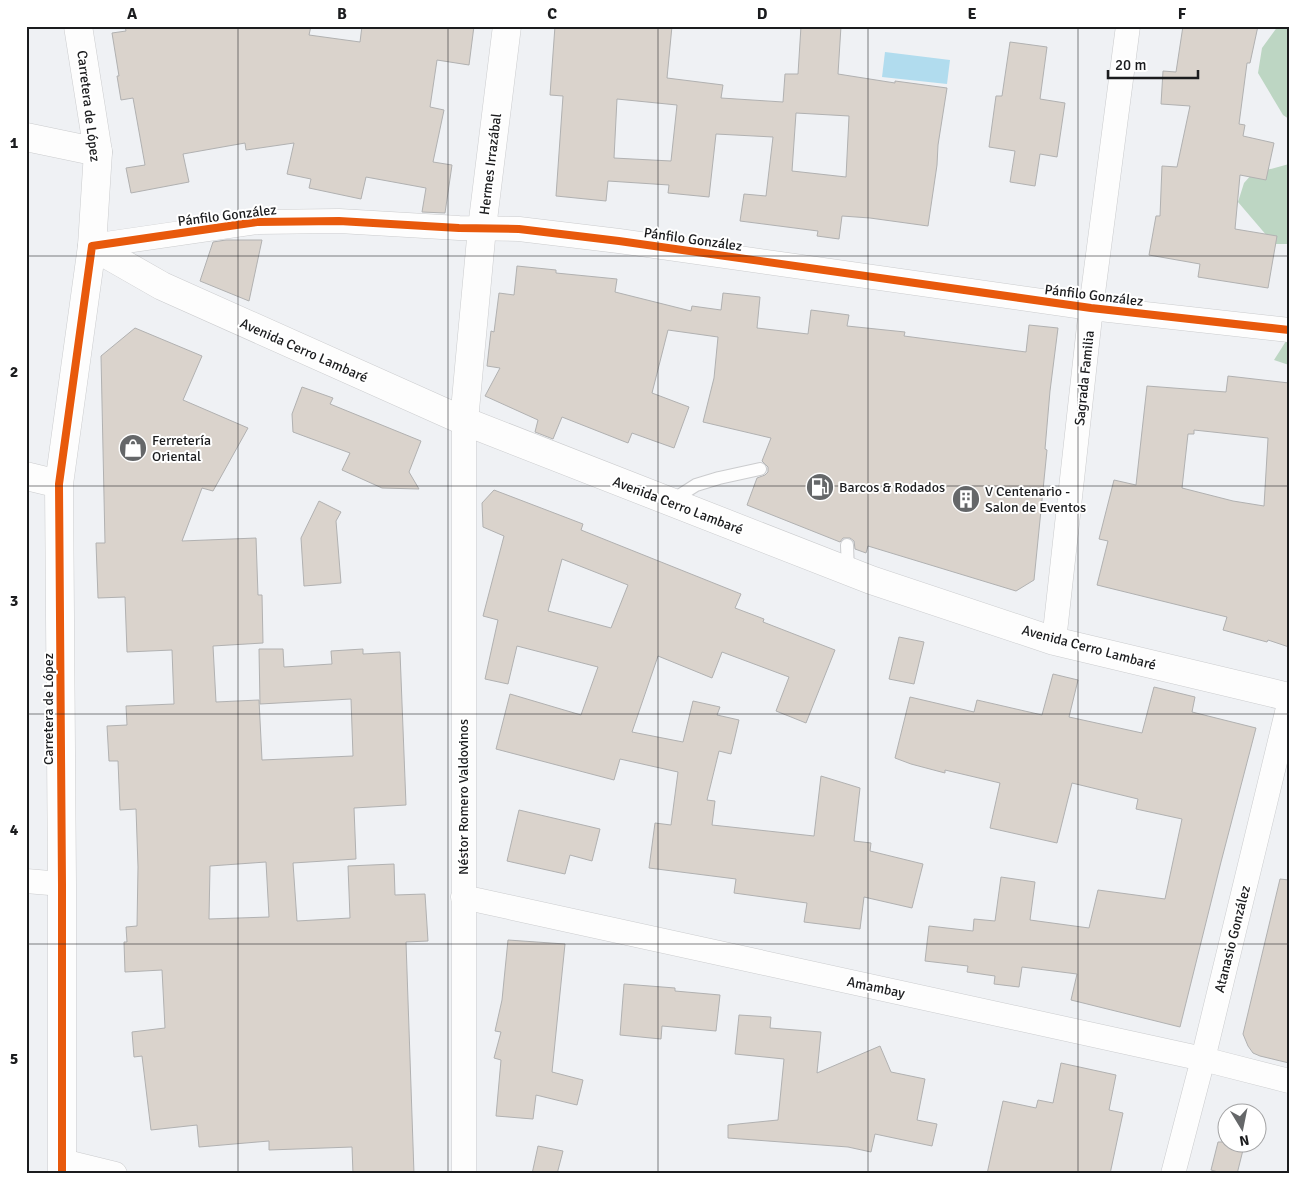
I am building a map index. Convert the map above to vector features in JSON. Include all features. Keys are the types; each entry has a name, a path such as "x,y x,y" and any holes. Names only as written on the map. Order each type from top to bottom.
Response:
{"main road":[{"name":"Carretera de López","path":"62,1167 59,484 92,246 98,152 78,26"},
{"name":"Hermes Irrazábal","path":"464,421 482,228 507,26"},
{"path":"26,137 98,152"},
{"name":"Avenida Cerro Lambaré","path":"92,246 162,286 464,421 671,502 848,558 1054,641 1289,697"},
{"path":"26,476 59,484"}],"street":[{"name":"Sagrada Familia","path":"1054,641 1092,308 1128,26"},
{"name":"Pánfilo González","path":"92,246 257,222 338,221 519,229 619,241 1092,308 1289,330"},
{"name":"Néstor Romero Valdovinos","path":"464,421 464,1174"},
{"name":"Atanasio González","path":"1173,1174 1203,1059 1289,704"},
{"path":"26,881 62,884"},
{"name":"Amambay","path":"463,897 1203,1059 1289,1081"},
{"path":"62,1167 115,1174"}],"lane":[{"path":"671,502 696,485 719,478 760,470"}],"green space":[{"path":"1278,26 1289,26 1289,119 1283,115 1258,73 1262,48"},
{"path":"1289,164 1289,244 1274,244 1238,202 1244,183 1252,174"},
{"path":"1289,338 1289,365 1274,360"}],"water":[{"path":"885,52 950,60 947,84 882,77"}],"building":[{"path":"125,26 311,26 309,35 360,42 362,26 474,26 469,65 437,60 430,107 444,110 433,162 452,165 445,213 422,212 426,188 366,177 361,199 309,188 311,179 287,174 294,143 246,150 245,143 183,154 189,182 131,193 126,168 145,165 133,98 121,100 117,76 119,76 112,33 126,31"},
{"path":"555,26 672,26 667,78 723,85 721,98 783,102 785,74 798,74 801,26 841,26 838,74 895,83 895,81 947,88 928,226 842,216 839,239 817,236 818,231 740,221 744,194 766,196 773,137 716,134 709,197 668,193 669,185 608,181 606,201 556,196 563,96 550,95","holes":["617,99 677,105 671,161 614,158","796,113 849,116 846,177 792,171"]},
{"path":"1183,26 1258,26 1250,63 1247,63 1239,124 1245,125 1243,136 1274,143 1266,180 1240,175 1235,229 1277,236 1268,288 1198,277 1200,264 1149,255 1156,216 1160,216 1162,166 1177,167 1190,106 1161,104 1163,71 1176,72"},
{"path":"1010,42 1047,47 1040,99 1065,103 1057,157 1040,154 1035,186 1010,182 1015,151 989,147 996,96 1002,96"},
{"path":"262,240 249,301 200,281 213,242"},
{"path":"517,266 556,270 556,273 617,279 615,292 691,311 692,306 721,310 723,293 760,297 757,328 808,334 811,310 849,315 847,326 905,332 904,336 1026,352 1029,325 1058,328 1050,391 1045,449 1047,450 1034,580 1016,591 868,546 866,553 855,549 854,541 850,538 843,538 840,542 747,505 757,478 768,472 768,467 762,461 771,438 703,422 714,378 718,337 668,330 652,393 689,407 674,448 632,433 628,443 562,417 553,439 535,432 538,420 485,396 500,368 487,366 491,331 494,332 499,293 514,295"},
{"path":"135,328 202,356 183,400 248,428 213,491 202,488 182,541 256,538 258,595 262,595 263,643 213,646 216,702 259,700 262,760 353,756 351,699 260,704 259,649 283,649 284,667 332,664 331,651 363,649 363,654 400,652 406,805 354,808 356,859 293,863 297,921 350,918 348,866 394,864 395,895 425,894 428,941 406,942 414,1174 353,1174 352,1147 269,1150 269,1141 199,1147 197,1125 151,1130 142,1056 134,1057 132,1032 165,1028 162,970 125,972 124,942 127,942 126,927 137,926 138,867 136,809 120,810 118,761 109,761 107,726 127,725 126,706 174,704 172,650 127,652 125,597 98,598 96,543 105,543 101,356","holes":["266,862 269,917 209,919 210,866"]},
{"path":"1228,376 1289,383 1289,647 1268,640 1267,642 1223,630 1227,617 1097,585 1108,541 1099,539 1114,480 1136,485 1147,386 1226,392","holes":["1194,430 1268,438 1264,506 1233,501 1182,488 1188,434 1194,434"]},
{"path":"302,387 333,398 330,404 421,441 409,472 419,489 382,488 342,470 350,453 293,432 292,414"},
{"path":"494,490 583,524 581,530 741,594 735,608 764,619 763,622 835,650 806,723 776,711 789,677 722,652 712,678 658,656 632,732 683,742 693,701 720,707 717,715 739,720 731,754 719,751 707,800 715,801 712,825 814,836 821,776 860,788 854,841 871,843 870,851 923,864 912,908 864,897 860,929 804,922 807,903 734,893 736,879 649,868 655,823 671,825 678,772 620,759 614,780 496,749 510,694 581,715 598,667 517,646 508,684 485,679 498,620 483,616 504,536 483,527 482,503","holes":["562,559 628,585 611,628 548,611"]},
{"path":"319,501 341,512 336,521 341,583 304,586 301,538"},
{"path":"899,637 924,642 914,684 889,679"},
{"path":"1053,674 1078,680 1069,717 1142,733 1154,687 1195,697 1192,712 1256,728 1180,1027 1071,1000 1077,974 1022,967 1019,987 994,984 995,976 967,972 968,966 925,961 929,926 973,931 974,919 995,921 1001,877 1035,882 1030,920 1089,928 1098,890 1165,899 1182,819 1136,809 1138,799 1072,783 1057,843 990,828 1000,783 945,770 945,773 895,758 910,697 974,712 977,700 1042,715"},
{"path":"519,810 600,829 592,861 570,855 565,874 507,861"},
{"path":"1280,879 1289,880 1289,1063 1253,1053 1243,1034"},
{"path":"508,940 565,944 552,1072 583,1080 577,1105 536,1095 533,1119 496,1116 501,1060 494,1058 501,1032 495,1031 502,1000"},
{"path":"624,984 675,988 675,991 720,995 716,1031 662,1026 661,1039 620,1035"},
{"path":"739,1015 771,1017 770,1028 821,1032 817,1073 880,1046 891,1072 925,1079 917,1120 937,1124 932,1146 875,1134 871,1152 848,1147 728,1138 728,1125 778,1120 784,1059 735,1054"},
{"path":"1061,1063 1116,1075 1109,1110 1123,1113 1110,1174 987,1174 1003,1101 1036,1108 1038,1100 1053,1103"},
{"path":"1218,1142 1218,1152 1242,1152 1237,1174 1225,1174 1211,1170"},
{"path":"538,1146 563,1151 557,1174 532,1174"}],"cycle path":[{"path":"62,1174 59,484 92,246 257,222 339,221 459,228 519,229 619,241 1091,308 1289,330"}],"place":[{"name":"Ferretería Oriental","path":"133,448"},
{"name":"Barcos & Rodados","path":"820,487"},
{"name":"V Centenario - Salon de Eventos","path":"966,499"}]}
